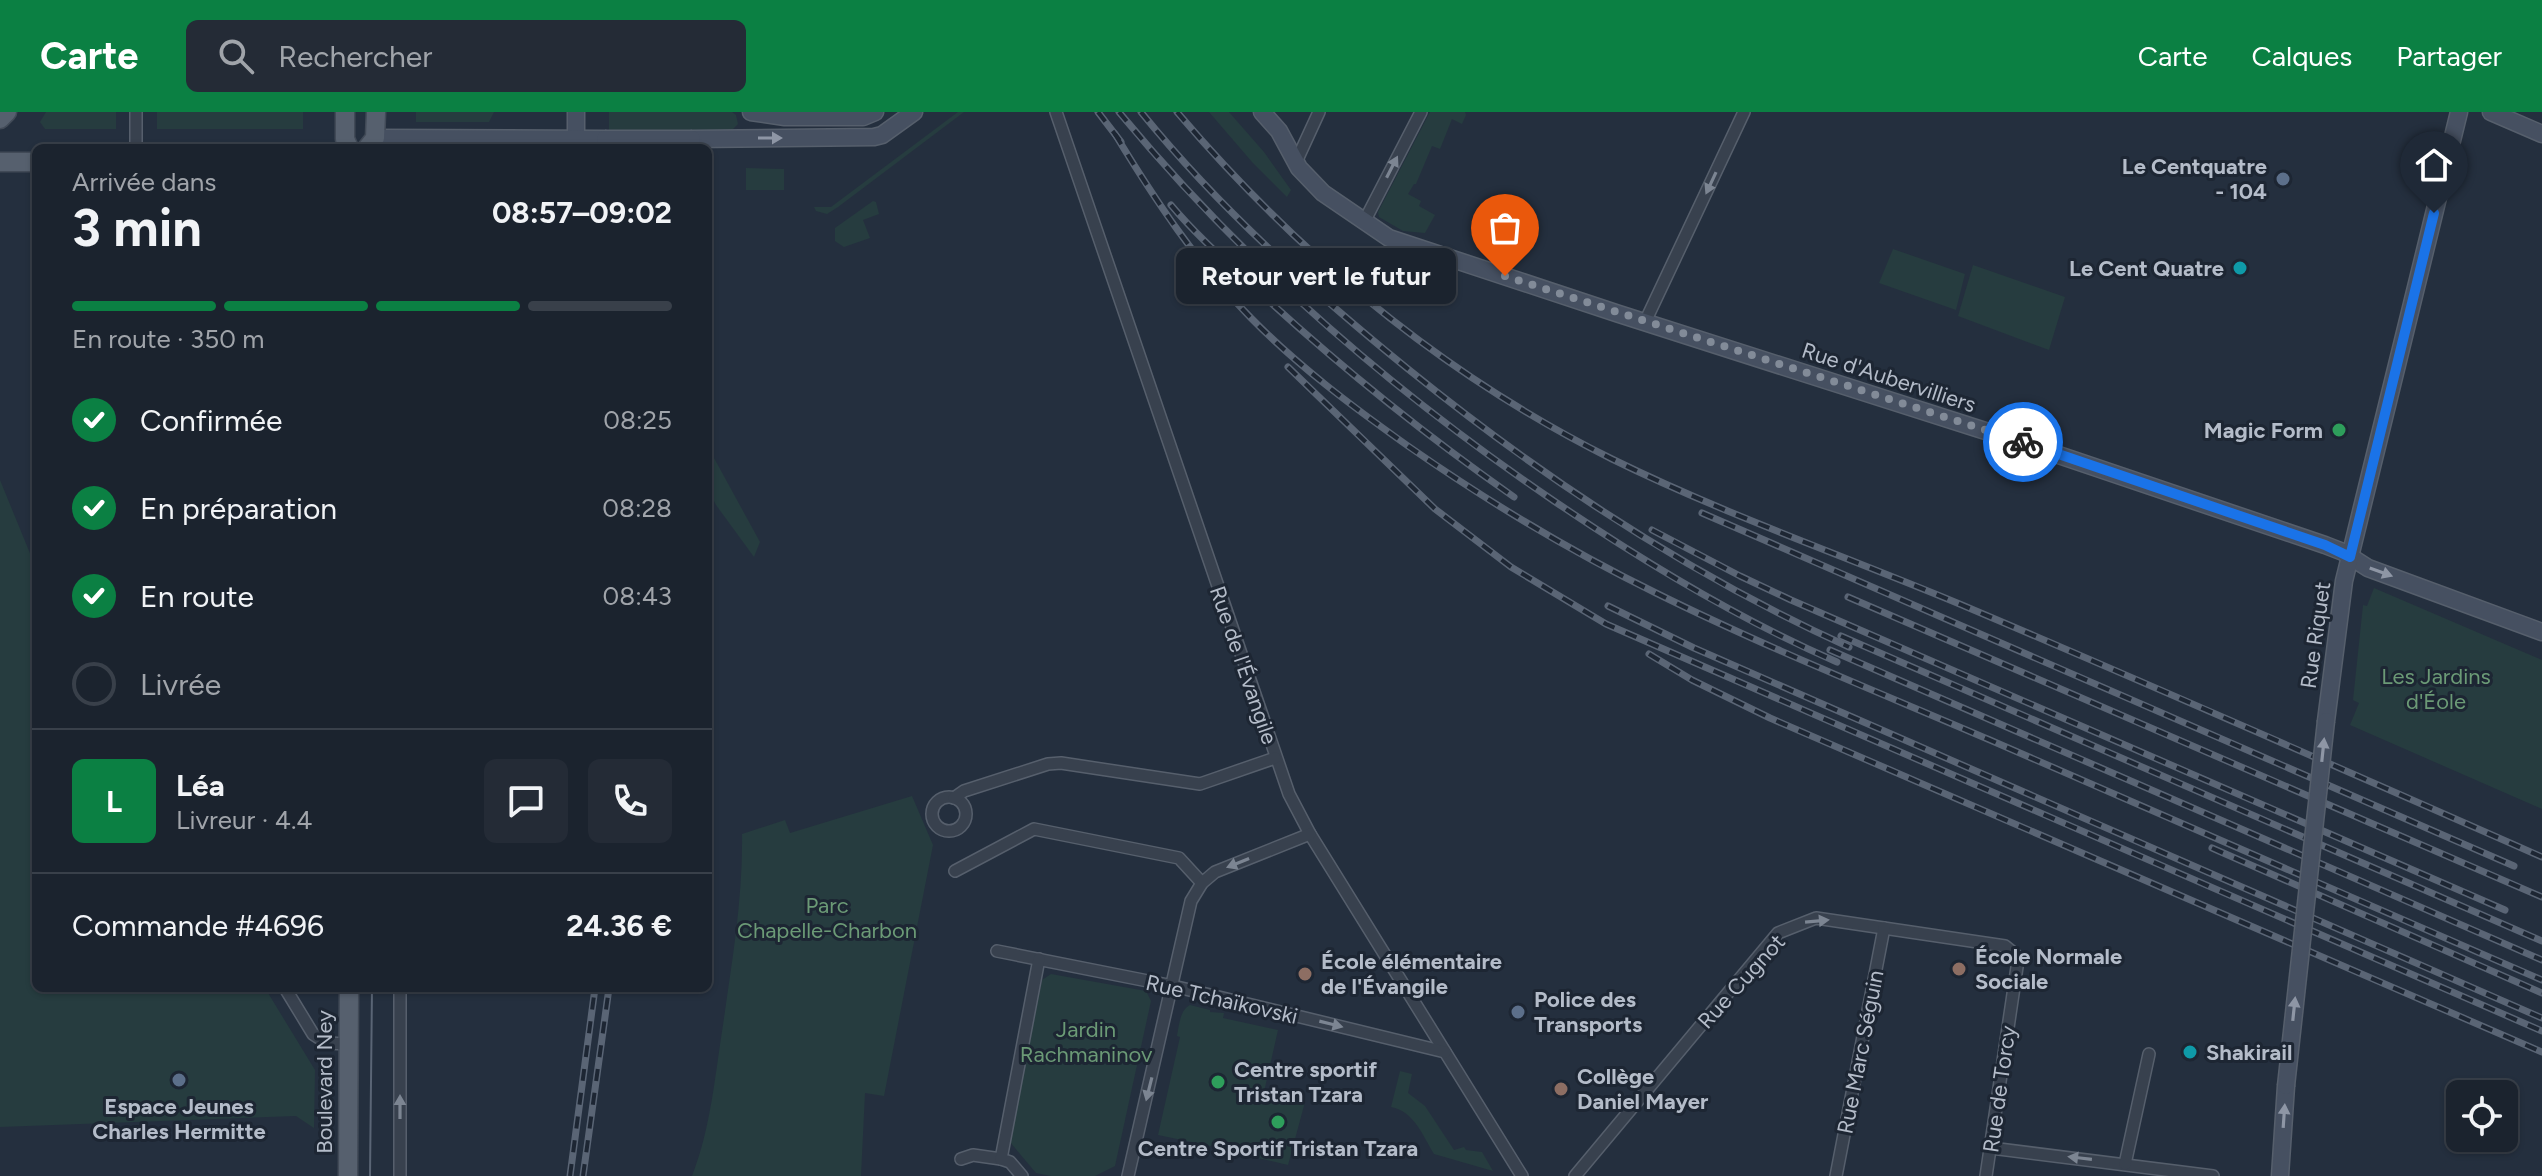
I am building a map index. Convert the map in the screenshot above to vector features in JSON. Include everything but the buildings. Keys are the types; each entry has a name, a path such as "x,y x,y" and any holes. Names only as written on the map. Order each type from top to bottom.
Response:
{"main road":[{"path":"0,119 7,112"},
{"path":"345,112 347,144"},
{"path":"371,143 376,112"},
{"path":"0,162 32,162"},
{"name":"Boulevard Ney","path":"348,1176 349,992"}],"street":[{"path":"136,112 136,144"},
{"path":"576,112 576,139"},
{"path":"751,112 785,117 863,117 875,112"},
{"path":"371,143 874,137 882,135 914,112"},
{"name":"Rue de l'Évangile","path":"1056,112 1289,794 1310,834 1522,1176"},
{"name":"Rue d'Aubervilliers","path":"1262,112 1279,131 1296,162 1323,193 1389,238 2023,443 2325,545 2368,568 2542,632"},
{"path":"1296,162 1319,112"},
{"path":"1364,222 1421,112"},
{"path":"1645,322 1744,112"},
{"name":"Rue Riquet","path":"2280,1176 2286,1086 2344,581 2459,112"},
{"path":"2491,112 2542,134"},
{"path":"954,798 964,791 1048,764 1061,763 1200,784 1275,758"},
{"path":"955,871 1034,829 1179,858 1202,883"},
{"path":"1128,1176 1191,901 1202,883 1215,872 1310,834"},
{"name":"Rue Cugnot","path":"1575,1176 1778,933 1816,918 2005,946 2015,954"},
{"name":"Rue Marc Séguin","path":"1836,1176 1884,928"},
{"name":"Rue Tchaïkovski","path":"997,951 1173,986 1445,1052"},
{"name":"Rue de Torcy","path":"1986,1176 2017,967 2015,954"},
{"path":"1001,1159 1039,959"},
{"path":"287,992 313,1034 327,1043 348,1044"},
{"path":"400,992 400,1176"},
{"path":"2125,1164 2149,1054"},
{"path":"1991,1148 2213,1176"},
{"path":"961,1159 973,1155 1001,1159 1010,1162 1022,1176"}],"green space":[{"path":"46,112 116,112 116,129 45,129 40,122"},
{"path":"157,112 303,112 303,129 157,129"},
{"path":"416,112 494,112 489,122 416,122"},
{"path":"609,112 732,112 738,124 726,131 609,131"},
{"path":"958,112 964,112 838,207 827,214 816,211 814,207 831,207"},
{"path":"1209,112 1229,112 1264,152 1291,190 1287,197 1252,162"},
{"path":"1430,112 1465,112 1466,115 1462,124 1452,119 1440,149 1432,146 1416,184 1408,194 1421,201 1419,206 1435,215 1425,233 1403,231 1379,217 1378,212"},
{"path":"746,168 784,169 784,190 746,190"},
{"path":"873,201 879,214 863,220 870,238 844,247 835,241 835,228"},
{"path":"1893,249 1965,274 1956,310 1879,283"},
{"path":"1973,265 2065,297 2049,350 1958,316"},
{"path":"712,454 760,542 754,557 712,497"},
{"path":"0,480 32,558 32,992 267,992 315,1070 314,1128 296,1116 0,1127"},
{"name":"Les Jardins d'Éole","path":"2374,588 2542,660 2542,809 2350,725 2359,703 2353,700 2363,605 2367,606"},
{"name":"Parc Chapelle-Charbon","path":"912,796 933,845 884,1096 865,1093 861,1176 692,1176 704,1139 715,1082 736,930 742,834 785,820 790,833"},
{"name":"Jardin Rachmaninov","path":"1051,974 1146,991 1151,1001 1115,1166 1095,1176 1036,1173 1010,1142 1042,980"},
{"name":"Centre sportif Tristan Tzara","path":"1190,1005 1224,1013 1223,1018 1278,1030 1264,1092 1305,1102 1288,1165 1158,1135 1180,1037 1177,1036 1179,1023 1184,1010"},
{"path":"1400,1071 1412,1074 1408,1093 1425,1106 1454,1150 1464,1147 1482,1152 1493,1171 1434,1154 1412,1119 1391,1107"}],"tram line":[{"path":"370,1176 372,992"}],"railway":[{"path":"1098,112 1121,142"},
{"path":"1119,112 1167,168 1269,272 1323,322 1435,415 1622,546 1728,608 1837,662"},
{"path":"1141,112 1202,182 1302,279 1459,410 1565,486 1675,556 1732,589 1849,647"},
{"path":"1177,112 1273,215 1377,308 1432,350 1550,426 1698,499 2035,636 2542,857"},
{"path":"1115,134 1161,207 1195,253 1231,297 1269,336 1326,385 1387,431 1529,524 1624,577 1738,632 2542,980"},
{"path":"1171,205 1213,249 1350,372 1414,424 1514,497"},
{"path":"1288,367 1435,509 1511,567 1606,624 2542,1031"},
{"path":"1702,513 2514,866"},
{"path":"1652,530 1791,600 2505,910"},
{"path":"1848,597 2542,897"},
{"path":"1608,606 1694,648 2542,1018"},
{"path":"1841,636 2542,941"},
{"path":"1830,650 2542,960"},
{"path":"1649,654 1692,680 1770,718 2542,1052"},
{"path":"2212,848 2542,993"},
{"path":"570,1176 594,992"},
{"path":"583,1176 608,992"}],"way so far":[{"path":"1505,276 2023,442"}],"place":[{"name":"Le Centquatre - 104","path":"2283,179"},
{"name":"Le Cent Quatre","path":"2240,268"},
{"name":"Retour vert le futur","path":"1505,276"},
{"name":"Magic Form","path":"2339,430"},
{"name":"École Normale Sociale","path":"1959,969"},
{"name":"École élémentaire de l'Évangile","path":"1305,974"},
{"name":"Police des Transports","path":"1518,1012"},
{"name":"Shakirail","path":"2190,1052"},
{"name":"Espace Jeunes Charles Hermitte","path":"179,1080"},
{"name":"Centre sportif Tristan Tzara","path":"1218,1082"},
{"name":"Collège Daniel Mayer","path":"1561,1089"},
{"name":"Centre Sportif Tristan Tzara","path":"1278,1122"}],"route":[{"path":"2023,442 2325,545 2350,557 2434,213"}]}
